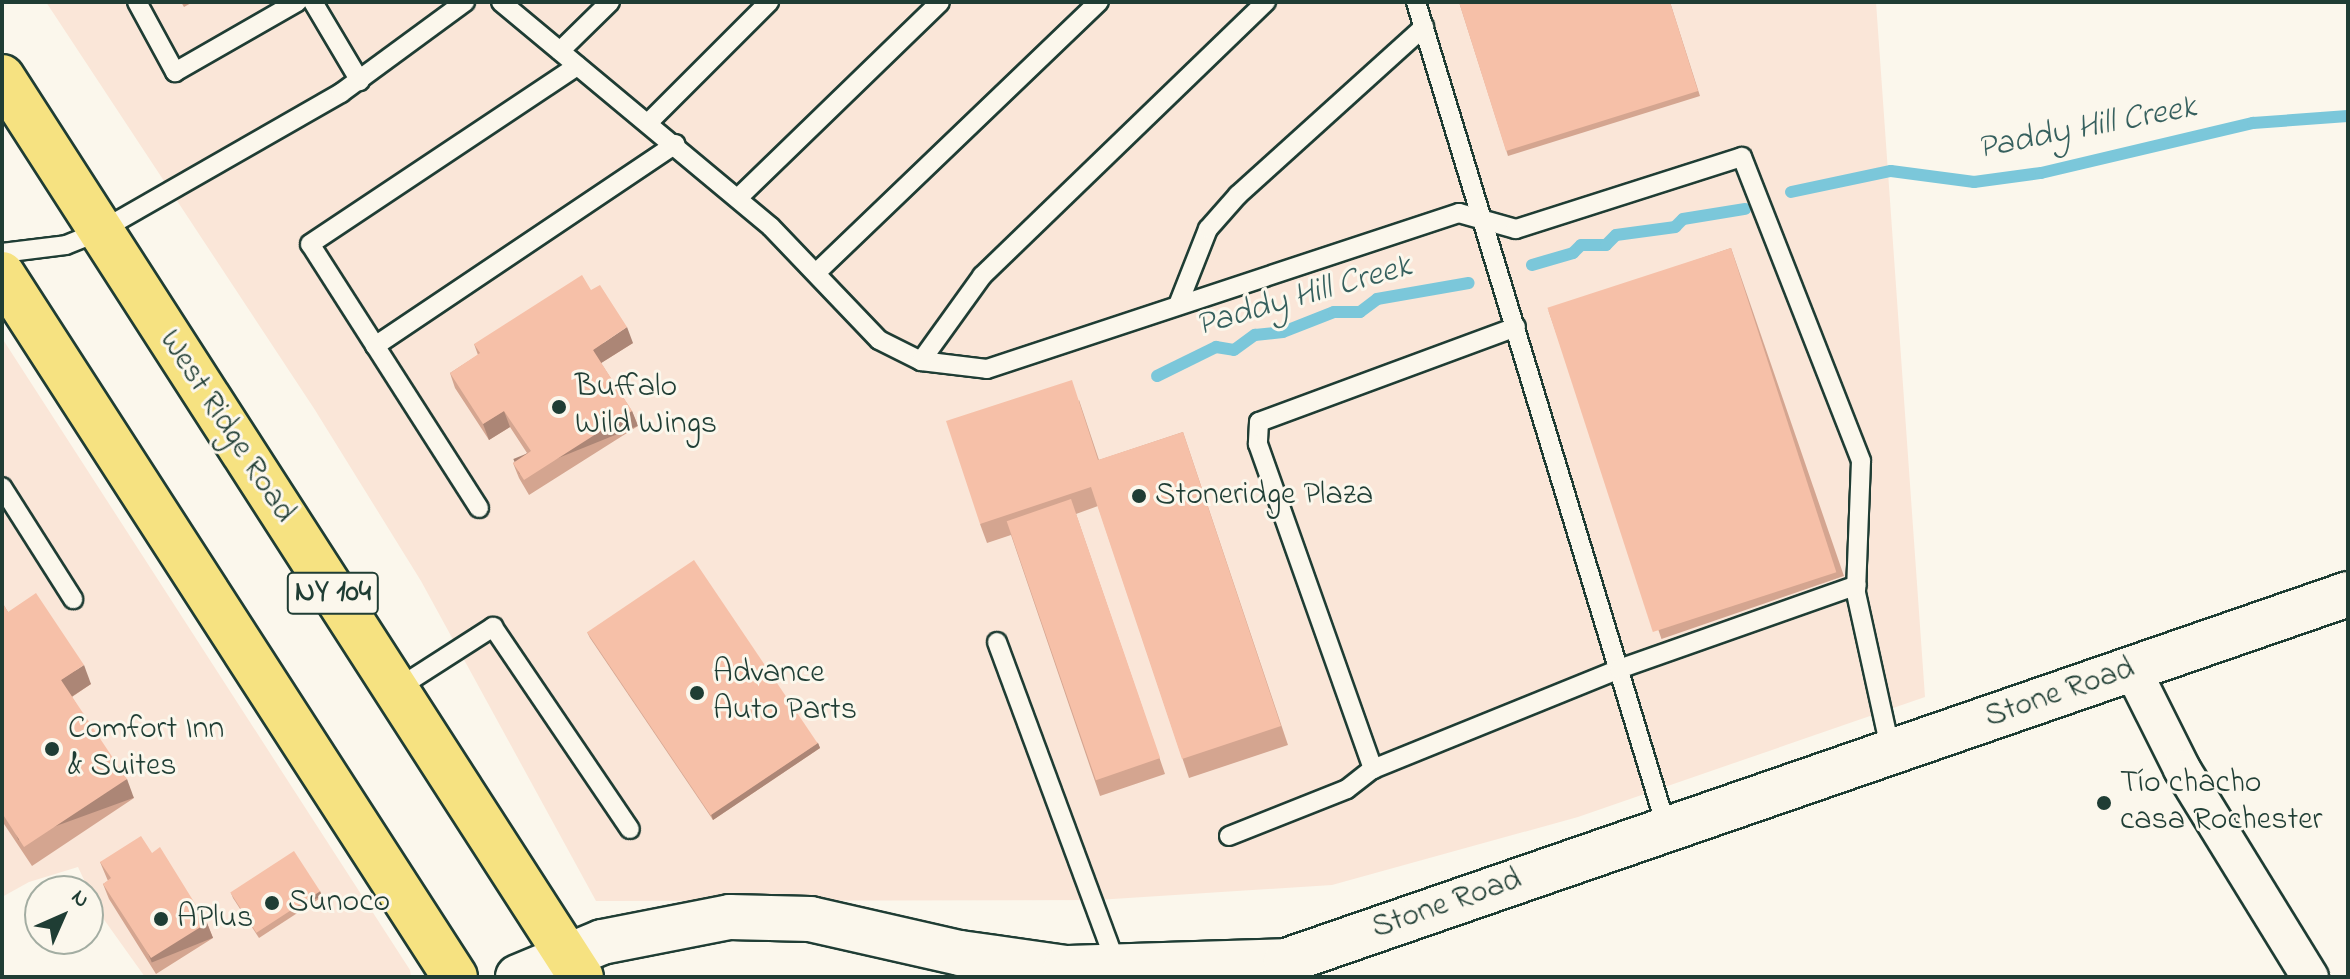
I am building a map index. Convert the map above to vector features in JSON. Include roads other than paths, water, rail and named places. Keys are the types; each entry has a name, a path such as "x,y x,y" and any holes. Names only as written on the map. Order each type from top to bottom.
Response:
{"highway":[{"name":"West Ridge Road","path":"2,77 574,966"},
{"path":"2,274 455,977"}],"street":[{"name":"Stone Road","path":"518,977 574,966 655,928 767,916 854,926 1014,963 1118,973 1242,970 1286,961 2348,594"},
{"path":"2132,669 2182,769 2310,977"}],"lane":[{"path":"137,2 175,72 297,2"},
{"path":"313,2 360,81"},
{"path":"2,253 66,245 100,231 360,81 465,2"},
{"path":"501,2 738,198 816,273 879,340 921,361 987,369 1459,213 1516,229 1742,157 1861,461 1857,585 1891,752"},
{"path":"560,51 610,2"},
{"path":"649,122 769,2"},
{"path":"738,198 940,2"},
{"path":"816,273 1099,2"},
{"path":"921,361 982,276 1266,2"},
{"path":"1416,2 1667,829"},
{"path":"1178,305 1208,229 1424,27"},
{"path":"479,508 310,244 577,66"},
{"path":"375,346 676,144"},
{"path":"1373,769 1258,444 1259,422 1516,327"},
{"path":"2,487 73,599"},
{"path":"1229,836 1347,789 1373,769 1619,669 1857,585"},
{"path":"395,690 493,627 630,829"},
{"path":"997,642 1118,973"}],"waterway":[{"name":"Paddy Hill Creek","path":"1791,192 1891,171 1974,182 2041,173 2253,123 2348,116"},
{"name":"Paddy Hill Creek","path":"1532,265 1573,253 1581,245 1606,245 1616,235 1675,227 1683,219 1745,209"},
{"name":"Paddy Hill Creek","path":"1157,376 1216,347 1234,350 1255,335 1283,332 1334,312 1360,312 1377,299 1469,283"}],"place":[{"name":"Buffalo Wild Wings","path":"559,407"},
{"name":"Stoneridge Plaza","path":"1139,496"},
{"name":"Advance Auto Parts","path":"697,693"},
{"name":"Comfort Inn & Suites","path":"52,749"},
{"name":"Tío chacho casa Rochester","path":"2104,803"},
{"name":"Sunoco","path":"272,903"},
{"name":"APlus","path":"161,919"}]}
